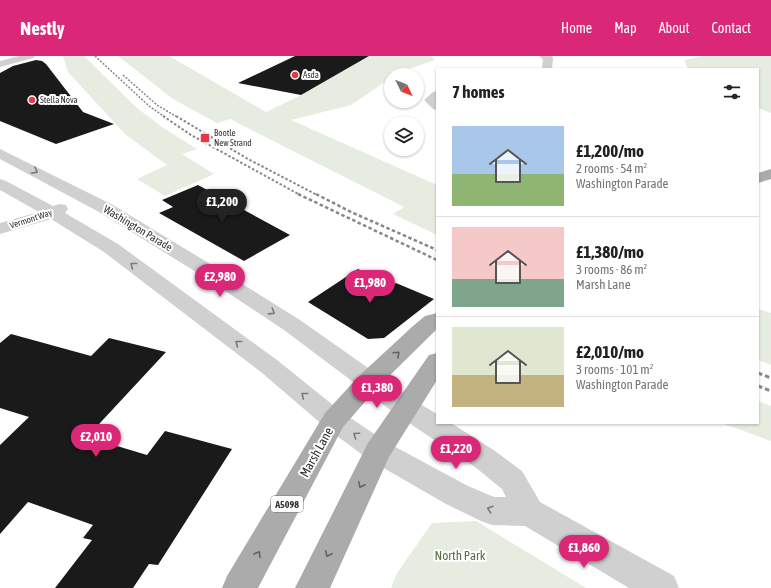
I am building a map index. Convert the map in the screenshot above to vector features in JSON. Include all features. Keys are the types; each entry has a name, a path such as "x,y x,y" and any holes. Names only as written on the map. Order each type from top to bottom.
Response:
{"main road":[{"name":"Marsh Lane","path":"239,588 334,420 369,381 421,331 436,320"},
{"path":"312,588 378,451 436,363"}],"street":[{"path":"0,65 30,56"},
{"path":"544,56 548,58 547,68"},
{"path":"436,95 430,100 436,105"},
{"name":"Washington Parade","path":"0,153 107,209 243,293 296,328 406,408 485,459 512,480 528,512"},
{"path":"0,184 53,213 111,248 252,353 334,420 378,451 457,495 492,511 528,512 662,588"},
{"name":"Vermont Way","path":"0,229 53,213 84,197"}],"green space":[{"path":"63,56 84,56 137,108 162,127 197,149 182,154 214,174 165,196 137,179 167,165 125,134 68,72"},
{"path":"118,56 169,56 266,112 301,95 369,56 431,56 435,60 412,68 384,68 384,83 351,105 291,120 436,185 436,235 393,214 404,207 230,119 217,123 173,99"},
{"path":"703,56 771,56 771,113 759,108 759,68 688,68 684,60"},
{"path":"759,309 771,313 771,365 759,360"},
{"path":"759,401 771,406 771,441 725,424 759,424"},
{"name":"North Park","path":"476,521 586,588 391,588 397,573 432,523"}],"building":[{"name":"Asda","path":"295,56 369,56 301,95 238,83"},
{"name":"Stella Nova","path":"36,60 42,61 46,64 83,112 114,124 56,144 0,121 0,73 13,66"},
{"path":"198,185 290,235 244,261 159,213 173,207 162,200"},
{"path":"358,269 392,286 396,283 434,299 384,338 368,339 308,302"},
{"path":"11,334 91,356 109,338 166,352 87,437 147,455 165,431 232,449 158,565 149,564 133,588 55,588 92,540 83,538 93,525 28,502 0,534 0,445 29,417 0,408 0,343"}],"railway":[{"path":"95,56 149,106 165,117"},
{"path":"123,75 157,105 177,117"},
{"path":"163,116 191,135 299,195"},
{"path":"176,116 248,159 317,195"},
{"path":"316,194 351,212 436,250"},
{"path":"299,195 436,260"},
{"path":"759,373 771,378"},
{"path":"759,386 771,391"}],"place":[{"name":"Asda","path":"295,75"},
{"name":"Stella Nova","path":"32,100"},
{"name":"Bootle New Strand","path":"205,138"}]}
